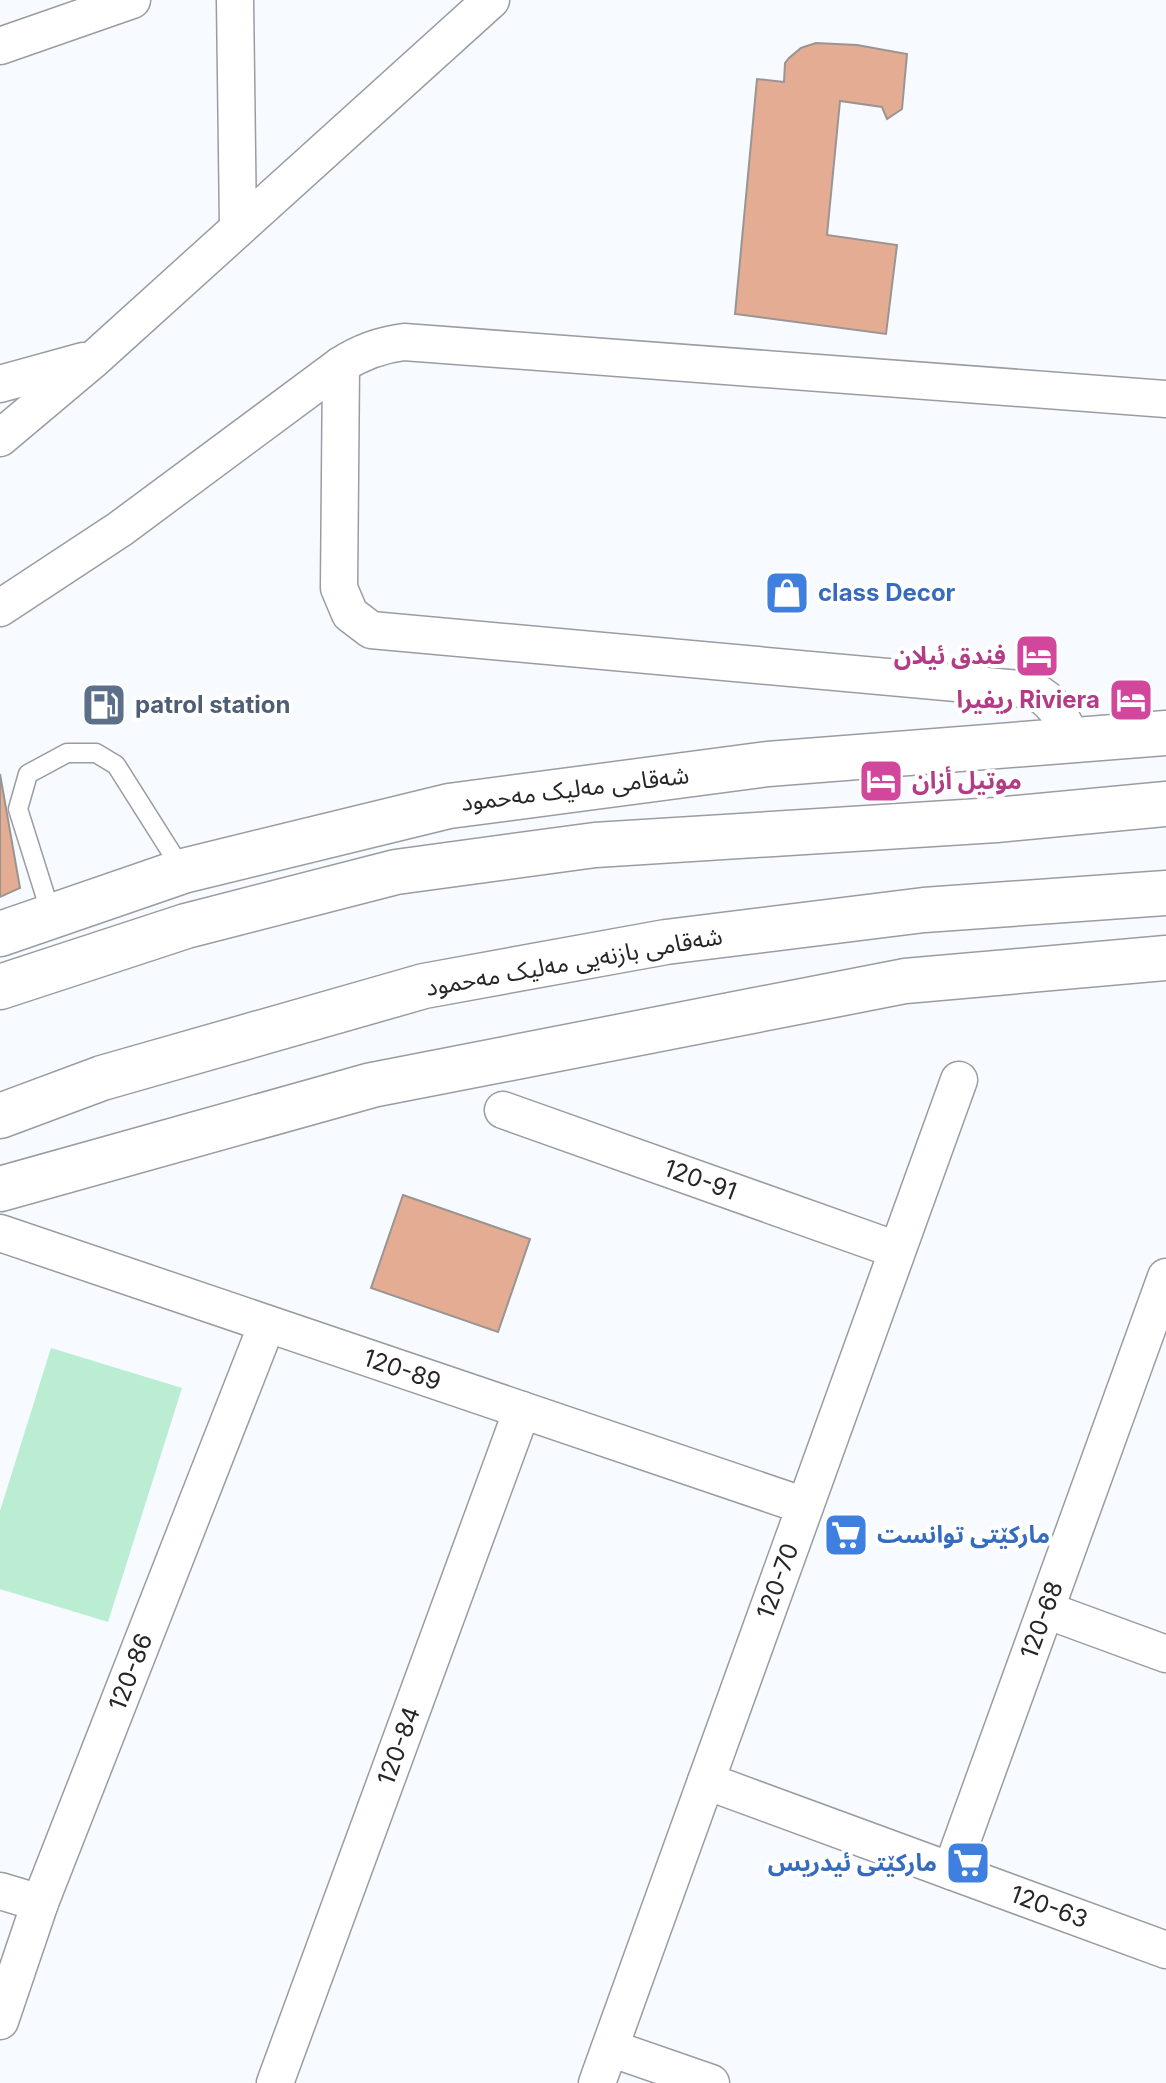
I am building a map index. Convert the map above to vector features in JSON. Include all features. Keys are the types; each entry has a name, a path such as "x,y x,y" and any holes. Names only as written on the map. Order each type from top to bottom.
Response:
{"main road":[{"name":"شەقامی مەلیک مەحمود","path":"0,934 183,871 449,806 768,764 1166,733"},
{"path":"0,987 186,926 396,872 595,845 996,820 1166,804"},
{"name":"شەقامی بازنەیی مەلیک مەحمود","path":"0,1116 102,1078 424,986 681,940 924,910 1166,893"},
{"path":"0,1189 372,1085 905,981 1166,958"}],"street":[{"path":"235,0 238,227"},
{"path":"0,438 94,359 491,0"},
{"path":"0,46 113,3"},
{"path":"0,608 120,529 341,365 374,347 404,342 1166,399"},
{"path":"0,384 94,359"},
{"path":"341,365 339,588 350,614 371,630 1032,690 1046,696 1058,710 1072,740"},
{"name":"120-70","path":"597,2083 959,1080"},
{"name":"120-91","path":"503,1110 897,1250"},
{"name":"120-89","path":"0,1233 805,1506"},
{"name":"120-68","path":"951,1871 1046,1610 1151,1364 1166,1277"},
{"name":"120-86","path":"0,2021 40,1903 267,1324"},
{"name":"120-84","path":"275,2083 522,1410"},
{"path":"1046,1610 1166,1654"},
{"name":"120-63","path":"706,1781 1166,1950"},
{"path":"0,1891 40,1903"},
{"path":"610,2048 711,2083"}],"lane":[{"path":"51,914 18,809 28,774 67,753 96,753 116,765 183,871"}],"green space":[{"path":"51,1348 182,1388 108,1622 0,1589 0,1511"}],"building":[{"path":"816,43 857,45 907,54 902,109 887,119 882,107 840,101 827,235 897,245 886,334 735,314 757,79 784,82 785,63 789,58 801,48"},
{"path":"0,774 20,888 0,897"},
{"path":"403,1195 530,1239 498,1332 371,1288"}],"place":[{"name":"class Decor","path":"787,593"},
{"name":"فندق ئيلان","path":"1037,656"},
{"name":"ریفیرا Riviera","path":"1131,700"},
{"name":"patrol station","path":"104,705"},
{"name":"موتيل أزان","path":"881,781"},
{"name":"مارکێتی توانست","path":"846,1535"},
{"name":"مارکێتی ئیدریس","path":"968,1863"}]}
